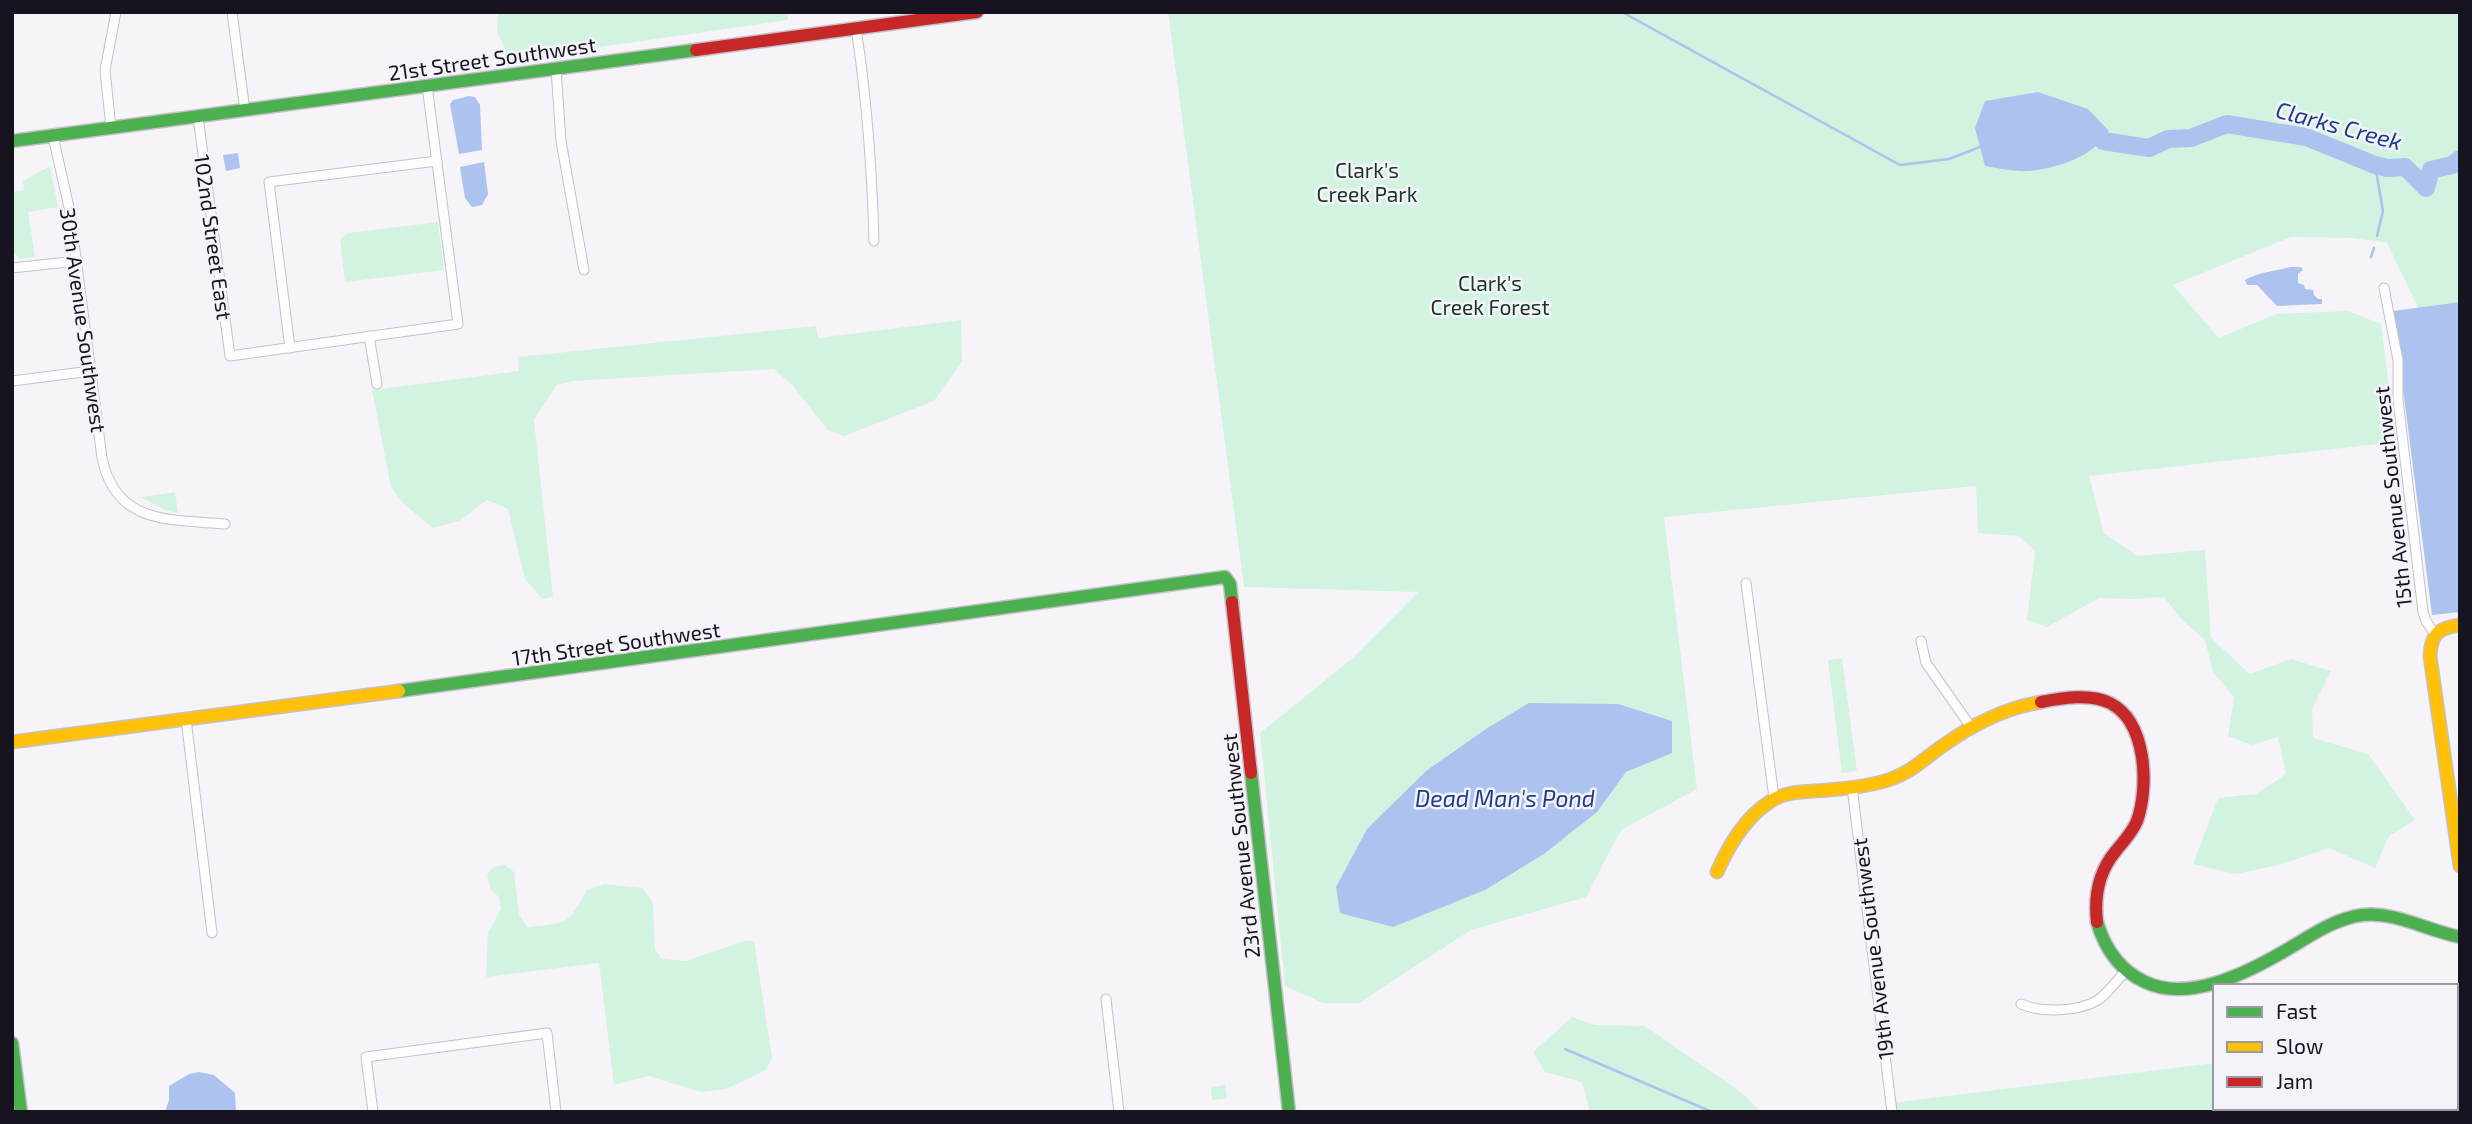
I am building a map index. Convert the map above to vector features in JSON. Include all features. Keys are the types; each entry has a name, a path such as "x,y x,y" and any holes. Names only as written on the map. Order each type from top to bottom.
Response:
{"street":[{"path":"111,128 105,71 116,12"},
{"path":"232,12 245,111"},
{"name":"21st Street Southwest","path":"12,141 977,12"},
{"path":"856,28 870,156 874,241"},
{"path":"556,69 561,141 584,270"},
{"path":"427,86 437,161 458,324 290,348 269,182 437,161"},
{"name":"102nd Street East","path":"198,117 230,356 290,348"},
{"name":"30th Avenue Southwest","path":"53,136 68,200 103,466 111,483 124,499 142,513 161,519 225,524"},
{"path":"12,268 77,261"},
{"name":"15th Avenue Southwest","path":"2384,288 2398,359 2398,400 2423,612 2434,633 2430,638 2430,656 2460,866"},
{"path":"369,336 377,384"},
{"path":"12,381 92,371"},
{"name":"17th Street Southwest","path":"12,742 661,656 1225,577"},
{"name":"23rd Avenue Southwest","path":"1225,577 1230,584 1289,1112"},
{"path":"1746,583 1774,798"},
{"path":"2434,633 2446,627 2460,625"},
{"path":"1922,641 1926,663 1971,727"},
{"path":"1717,872 1736,836 1774,798 1785,794 1852,787 1906,773 1971,727 2010,708 2049,699 2097,699 2112,703 2126,715 2137,739 2142,798 2135,825 2104,868 2097,890 2096,905 2096,923 2101,939 2125,972 2140,981 2168,989 2202,986 2276,956 2335,921 2365,914 2384,916 2460,937"},
{"path":"186,719 212,933"},
{"name":"19th Avenue Southwest","path":"1852,787 1892,1112"},
{"path":"2021,1004 2040,1009 2082,1006 2100,999 2125,972"},
{"path":"1105,999 1119,1112"},
{"path":"373,1112 366,1057 547,1033 556,1112"},
{"path":"12,1043 18,1105"}],"green space":[{"path":"498,12 787,12 788,20 509,60 497,31"},
{"name":"Clark's Creek Forest","path":"1168,12 2460,12 2460,302 2418,308 2387,243 2353,238 2291,237 2173,285 2219,338 2276,314 2348,311 2381,324 2396,442 2089,476 2104,533 2137,556 2205,550 2211,638 2250,674 2291,659 2331,671 2312,709 2313,738 2368,754 2415,820 2389,836 2375,868 2329,848 2279,865 2236,874 2193,864 2218,798 2256,794 2286,774 2278,737 2251,745 2228,736 2234,697 2213,672 2205,640 2180,618 2164,597 2099,598 2047,627 2027,620 2035,551 2018,536 1978,533 1976,486 1664,517 1697,789 1621,830 1586,897 1471,930 1359,1003 1323,1003 1285,986 1260,733 1354,657 1418,592 1244,587","holes":["1672,721 1671,753 1626,772 1597,812 1544,854 1485,890"]},
{"path":"50,166 58,207 28,212 35,257 20,259 12,250 12,192 24,190 23,181"},
{"path":"438,222 444,270 345,282 340,239 348,233"},
{"path":"961,320 962,361 934,401 844,436 828,430 792,385 774,369 574,381 557,385 534,420 553,597 542,599 525,579 508,509 487,500 459,521 433,528 403,503 391,487 372,390 519,371 518,357 816,326 818,338"},
{"path":"175,492 178,513 165,510 141,497"},
{"path":"1842,658 1857,771 1842,773 1828,660"},
{"path":"505,865 514,872 519,914 527,927 551,925 565,920 575,910 587,890 604,884 642,888 653,902 655,950 662,959 686,961 744,941 754,941 772,1057 766,1070 726,1089 701,1092 649,1076 614,1085 599,963 486,977 488,932 501,909 499,897 491,890 487,875 493,867"},
{"path":"1572,1017 1595,1025 1645,1026 1742,1093 1760,1112 1590,1112 1582,1082 1545,1072 1533,1052"},
{"path":"2213,1063 2213,1110 2343,1112 1892,1112 1891,1103"},
{"path":"1225,1085 1227,1098 1212,1100 1211,1087"}],"water":[{"path":"2038,92 2088,109 2109,131 2094,148 2074,160 2051,167 2024,171 1985,166 1975,128 1985,101"},
{"path":"475,97 480,105 482,150 459,154 450,104 453,100"},
{"path":"238,153 240,168 226,171 223,155"},
{"path":"484,162 488,194 482,205 472,207 465,198 460,167"},
{"path":"2301,267 2303,270 2298,274 2298,283 2304,285 2305,289 2313,290 2318,299 2322,299 2322,304 2277,306 2257,285 2247,285 2245,280 2261,273"},
{"path":"2460,302 2460,612 2432,615 2393,311"},
{"name":"Dead Man's Pond","path":"1529,703 1618,704 1672,721 1672,753 1626,772 1597,812 1544,854 1485,890 1393,927 1340,913 1336,887 1367,829 1426,771"},
{"path":"199,1072 214,1075 235,1093 236,1112 165,1112 169,1100 169,1086 189,1074"}],"waterway":[{"path":"1622,12 1900,165 1949,159 1980,147"},
{"name":"Clarks Creek","path":"2103,141 2149,148 2168,139 2191,138 2227,124 2306,137 2375,165 2387,168 2405,167 2426,188 2431,170 2452,165 2460,159"},
{"path":"2375,165 2383,211 2377,236"},
{"path":"2371,257 2374,248"},
{"path":"1565,1049 1712,1112"}],"traffic: fast":[{"path":"12,141 696,50"},
{"path":"399,691 1225,577 1230,584 1232,602"},
{"path":"1251,773 1289,1112"},
{"path":"2097,922 2104,941 2120,965 2145,982 2179,989 2214,983 2250,970 2330,925 2351,917 2387,916 2460,937"},
{"path":"12,1043 21,1112"}],"traffic: slow":[{"path":"2460,625 2437,633 2432,642 2430,656 2460,866"},
{"path":"12,742 399,691"},
{"path":"1717,872 1746,823 1778,797 1891,779 1978,724 2015,708 2041,702"}],"traffic: jam":[{"path":"696,50 977,12"},
{"path":"1232,602 1251,773"},
{"path":"2041,702 2076,697 2094,698 2110,703 2122,712 2132,725 2138,740 2143,774 2141,807 2135,825 2109,860 2101,877 2096,903 2097,922"}],"park label":[{"name":"Clark's Creek Park","path":"1367,181"}]}
